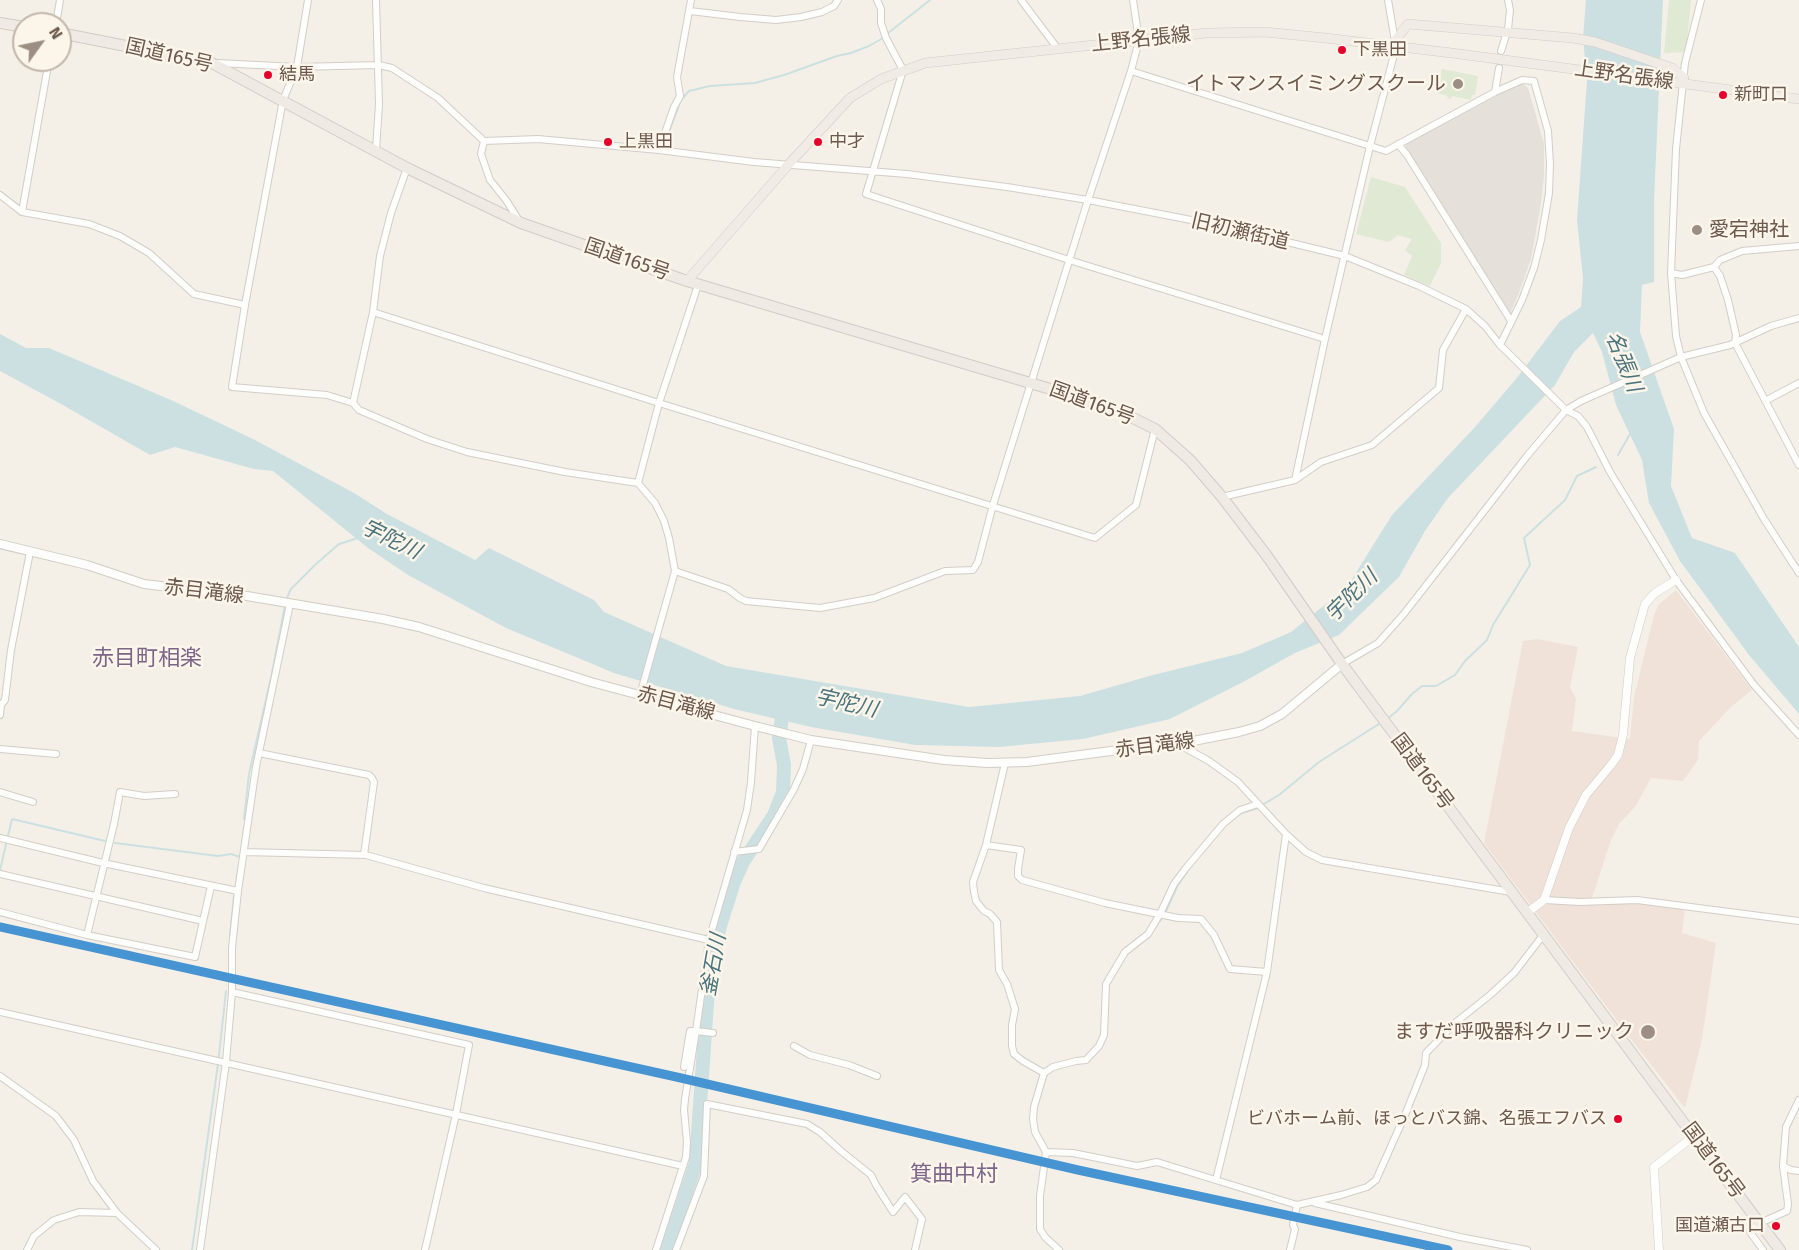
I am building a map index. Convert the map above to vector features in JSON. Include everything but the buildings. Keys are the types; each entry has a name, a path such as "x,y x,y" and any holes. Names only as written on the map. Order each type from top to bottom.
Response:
{"highway":[{"name":"国道165号","path":"72,35 212,63 407,168 521,223 692,283 1111,407 1155,429 1190,460 1268,556 1384,720 1780,1250"}],"main road":[{"path":"1396,44 1408,24 1573,38 1595,42 1672,68 1682,82"},
{"name":"上野名張線","path":"692,283 789,164 850,98 881,78 925,63 1139,39 1208,33 1265,32 1396,44 1799,99"},
{"name":"赤目滝線","path":"0,544 87,565 144,584 247,596 419,627 591,682 641,692 755,726 811,740 944,760 1027,762 1178,744 1230,734 1260,726 1282,714 1305,696 1339,659"}],"street":[{"path":"308,0 297,68 283,100 232,387 327,395 353,403 359,410 427,439 467,452 565,472 638,483 655,503 664,521 675,571 641,692"},
{"path":"376,0 379,65 376,150"},
{"path":"659,150 680,96 677,77 690,11 690,0"},
{"path":"690,11 776,20 822,12 834,6 838,0"},
{"path":"877,0 881,9 881,23 885,35 903,70 867,194 1069,260 1326,339"},
{"path":"1021,0 1058,49"},
{"path":"675,571 728,589 746,601 819,608 874,598 945,571 973,570 978,562 993,505 1069,260 1131,71 1139,39 1133,0"},
{"path":"1295,480 1370,146 1396,44 1388,0"},
{"path":"1501,51 1507,32 1509,0"},
{"path":"1701,0 1685,63 1676,149 1671,273 1672,308 1678,358 1704,413 1764,519 1799,573"},
{"path":"212,63 297,68 379,65 392,68 438,98 484,141 481,154 490,180 521,223"},
{"path":"1495,92 1499,68"},
{"path":"1131,71 1386,150 1495,92 1522,81 1534,81 1548,131 1549,193 1534,268 1502,347"},
{"path":"22,212 47,72"},
{"name":"旧初瀬街道","path":"484,141 538,139 996,185 1217,225 1345,256 1389,274 1466,309 1564,407 1578,416 1587,427 1610,472 1676,580 1754,685 1799,735"},
{"path":"1398,144 1511,321"},
{"path":"353,403 373,312 383,245 391,213 407,168"},
{"path":"0,195 22,212 89,224 120,236 149,253 195,294 245,305"},
{"path":"1671,273 1682,274 1714,267 1720,260 1742,251 1799,246"},
{"path":"1714,267 1720,276 1728,300 1736,335 1735,343 1799,465"},
{"path":"638,483 692,283"},
{"path":"1222,497 1295,480 1321,462 1372,445 1438,388 1443,350 1466,309"},
{"path":"373,312 1095,538 1136,505 1155,429"},
{"path":"1339,659 1378,643 1403,615 1564,407 1678,358 1735,343 1771,326 1799,318"},
{"path":"1765,401 1799,383"},
{"path":"0,715 0,705 5,700 11,650 30,552"},
{"path":"1528,912 1544,900 1575,814 1586,795 1618,755 1623,735 1630,658 1645,604 1655,593 1676,580"},
{"path":"200,1250 221,1061 232,993 232,948 238,891 259,753 286,604"},
{"path":"656,1250 683,1166 687,1142 685,1099 709,940 747,810 755,726"},
{"path":"734,852 759,849 794,789 803,769 811,740"},
{"path":"1178,744 1239,782 1286,834 1306,852 1322,860 1511,892"},
{"path":"0,749 56,754"},
{"path":"259,753 369,775 374,782 364,855"},
{"path":"1005,763 986,845 972,882 976,901 997,922 999,970 1007,984 1015,1009 1012,1025 1014,1054 1044,1073"},
{"path":"0,792 33,802"},
{"path":"87,935 120,792 144,796 175,794"},
{"path":"1059,1250 1040,1229 1040,1196 1046,1152 1035,1132 1033,1119 1034,1107 1044,1073 1053,1067 1086,1060 1099,1046 1104,1035 1106,984 1125,952 1148,934 1174,884 1223,824 1240,810 1258,804"},
{"path":"1216,1179 1267,972 1286,834"},
{"path":"4,839 103,863 238,891"},
{"path":"986,845 1021,850 1018,876 1022,880 1105,903 1178,918 1201,919 1214,935 1230,969 1267,972"},
{"path":"244,852 364,855 484,888 709,940"},
{"path":"0,874 203,921"},
{"path":"0,912 87,935 195,957 211,886"},
{"path":"1544,900 1581,902 1637,900 1799,921"},
{"path":"1046,1152 1073,1153 1137,1166 1157,1162 1297,1205 1367,1186 1376,1180 1405,1115 1425,1065 1426,1053 1455,1023 1514,973 1544,933"},
{"path":"232,993 469,1045 425,1250"},
{"path":"0,1012 683,1166"},
{"path":"684,1067 690,1031 712,1033"},
{"path":"794,1046 810,1055 849,1065 877,1076"},
{"path":"0,1076 56,1116 74,1140 93,1181 117,1214 156,1250"},
{"path":"1763,1250 1750,1232 1760,1223 1787,1211 1783,1166 1786,1127 1799,1100"},
{"path":"676,1250 704,1176 707,1104 807,1124 820,1132 871,1175 893,1212 905,1197 922,1219 915,1250"},
{"path":"1659,1250 1654,1167 1694,1137"},
{"path":"1783,1166 1799,1171"},
{"path":"1311,1202 1460,1237 1527,1250"},
{"path":"1290,1250 1297,1205"},
{"path":"27,1250 34,1236 54,1220 79,1212 117,1214"}],"shaded area":[{"path":"1522,83 1528,88 1544,144 1544,177 1531,259 1510,314 1408,154 1405,143"},
{"path":"1676,590 1752,690 1732,706 1699,741 1698,760 1683,781 1651,778 1635,807 1619,824 1611,840 1590,904 1637,903 1685,908 1682,933 1716,943 1702,1039 1685,1108 1484,843 1523,641 1538,639 1578,647 1570,687 1576,699 1572,731 1630,739 1634,697 1654,615 1659,604"}],"green space":[{"path":"1669,0 1691,0 1686,52 1664,53"},
{"name":"イトマンスイミングスクール","path":"1442,69 1478,76 1475,95 1472,95 1471,100 1452,96 1451,99 1437,93"},
{"path":"1371,177 1405,187 1441,243 1441,263 1430,286 1404,275 1412,256 1405,250 1412,239 1398,235 1389,242 1356,234"}],"water":[{"path":"1586,0 1663,0 1654,201 1654,282 1642,285 1640,332 1674,429 1671,486 1692,538 1735,553 1799,647 1799,714 1749,655 1680,561 1649,503 1642,460 1616,405 1602,352 1593,333 1574,352 1555,385 1448,498 1425,531 1399,577 1339,635 1295,653 1170,719 1083,739 999,747 915,745 811,727 734,709 614,673 506,628 408,575 368,548 273,471 254,469 175,447 150,455 0,371 0,334 26,348 49,348 171,400 253,439 475,560 489,548 594,600 604,612 726,666 969,707 1080,696 1242,653 1291,632 1347,587 1392,515 1475,427 1516,379 1560,321 1581,307 1583,279 1577,220 1587,80 1583,38"}],"waterway":[{"path":"887,34 930,0"},
{"path":"666,140 681,100 689,91 710,86 755,83 851,53 883,38"},
{"path":"1618,455 1630,434"},
{"path":"1387,719 1422,686 1436,686 1455,675 1465,661 1487,640 1493,625 1530,565 1524,538 1565,500 1577,476 1596,467"},
{"name":"宇陀川","path":"244,819 249,774 286,600 291,589 339,544 358,538"},
{"name":"釜石川","path":"667,1250 696,1163 709,974 720,926 743,862 774,815 783,792 784,765 779,738 784,704"},
{"path":"1264,804 1279,795 1319,762 1382,722"},
{"path":"1237,816 1258,808"},
{"path":"0,870 12,819 105,841"},
{"path":"242,846 244,827"},
{"path":"115,843 218,856 231,854 240,857 241,855"},
{"path":"1166,911 1178,885 1191,866"},
{"path":"236,885 237,874"},
{"path":"230,935 234,896"},
{"path":"1155,928 1162,918"},
{"path":"192,1250 226,991"}],"transit line":[{"path":"0,927 681,1078 1078,1170 1448,1250"}],"place":[{"name":"下黒田","path":"1342,50"},
{"name":"結馬","path":"268,75"},
{"name":"イトマンスイミングスクール","path":"1458,84"},
{"name":"新町口","path":"1723,95"},
{"name":"上黒田","path":"608,142"},
{"name":"中才","path":"818,142"},
{"name":"愛宕神社","path":"1697,230"},
{"name":"ますだ呼吸器科クリニック","path":"1648,1032"},
{"name":"ビバホーム前、ほっとバス錦、名張エフバス","path":"1618,1119"},
{"name":"国道瀬古口","path":"1776,1226"}],"district":[{"name":"赤目町相楽","path":"147,659"},
{"name":"箕曲中村","path":"954,1175"}],"water label":[{"name":"名張川","path":"1623,362"}]}
